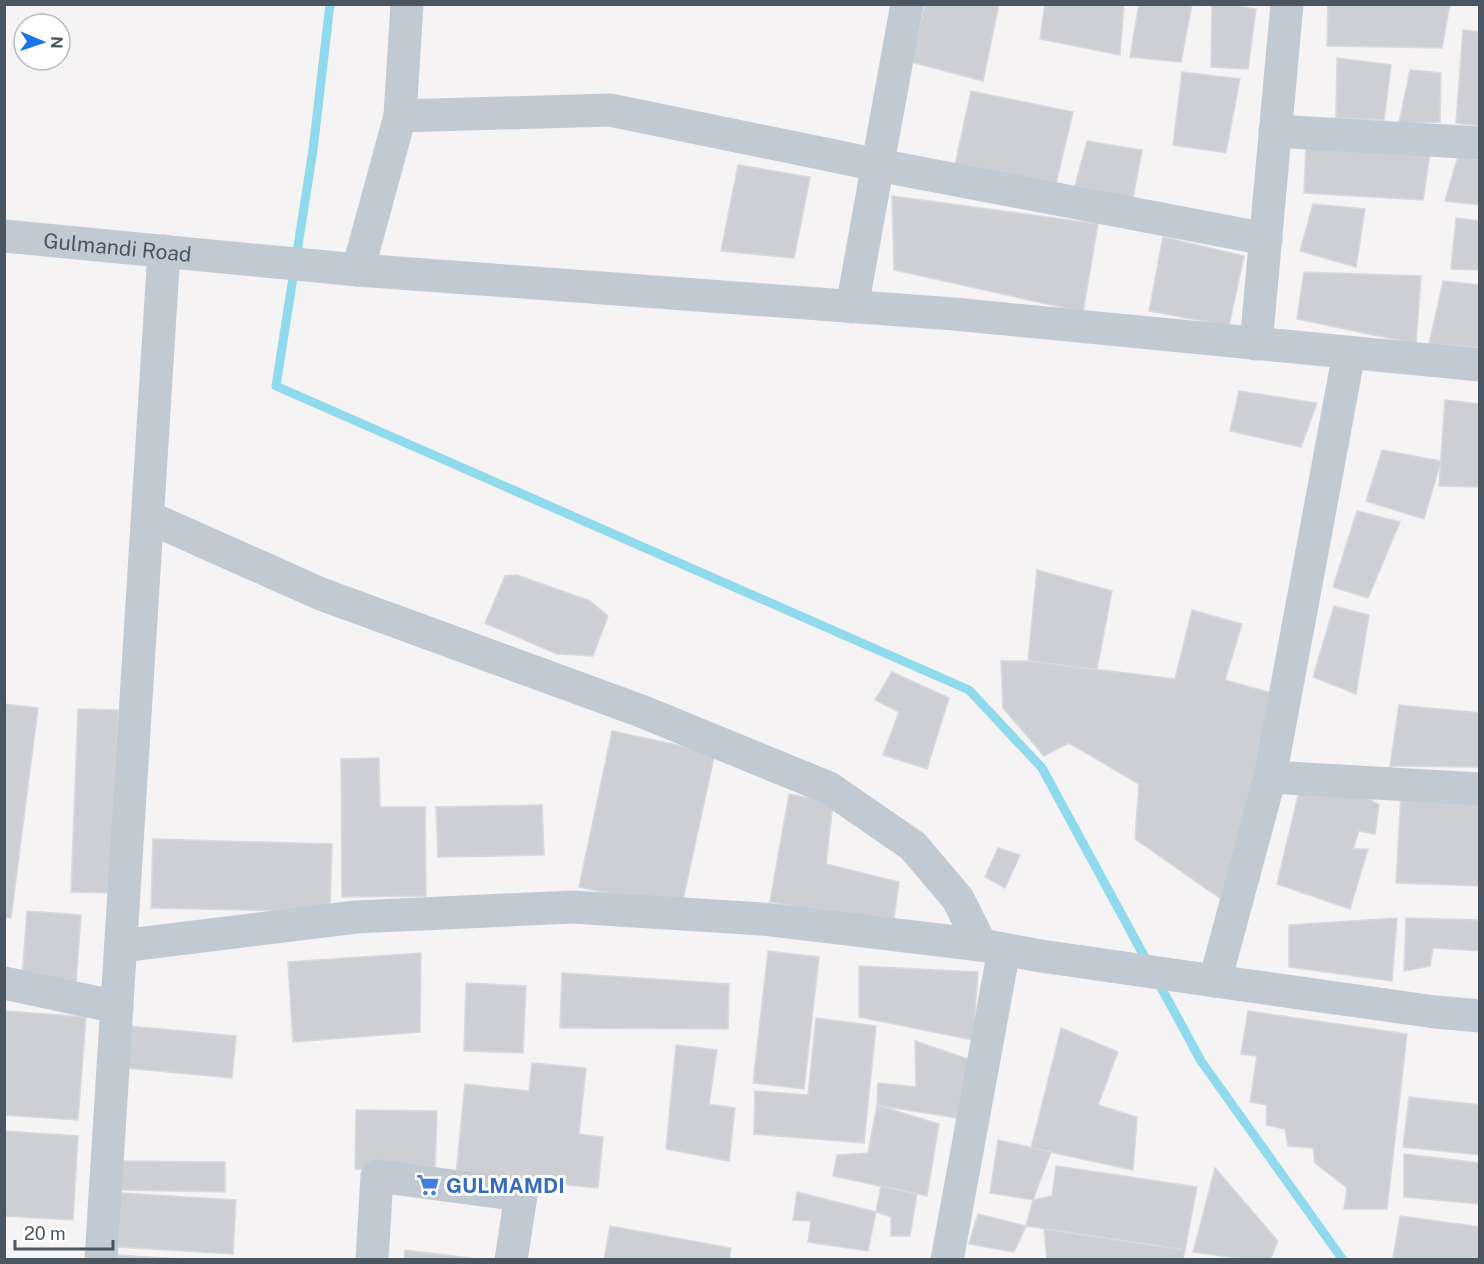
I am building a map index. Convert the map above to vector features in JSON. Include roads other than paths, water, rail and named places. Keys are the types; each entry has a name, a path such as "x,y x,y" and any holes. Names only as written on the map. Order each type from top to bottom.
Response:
{"street":[{"path":"343,268 400,116 407,4"},
{"path":"852,307 907,4"},
{"path":"1256,344 1287,4"},
{"path":"400,116 610,110 878,165 1266,239"},
{"path":"1275,131 1479,143"},
{"name":"Gulmandi Road","path":"4,236 343,268 965,316 1479,366"},
{"path":"101,1260 164,251"},
{"path":"1215,981 1270,777 1349,353"},
{"path":"148,517 321,594 641,711 829,788 913,846 958,899 992,948 948,1260"},
{"path":"1270,777 1479,789"},
{"path":"121,946 356,917 572,907 762,919 992,948 1435,1012 1479,1016"},
{"path":"4,983 117,1007"},
{"path":"372,1260 377,1176 521,1196 511,1260"}],"waterway":[{"path":"330,4 313,150 276,386 969,690 1042,768 1149,965"},
{"path":"1157,980 1201,1061 1343,1260"}],"place":[{"name":"GULMAMDI","path":"428,1185"}]}
